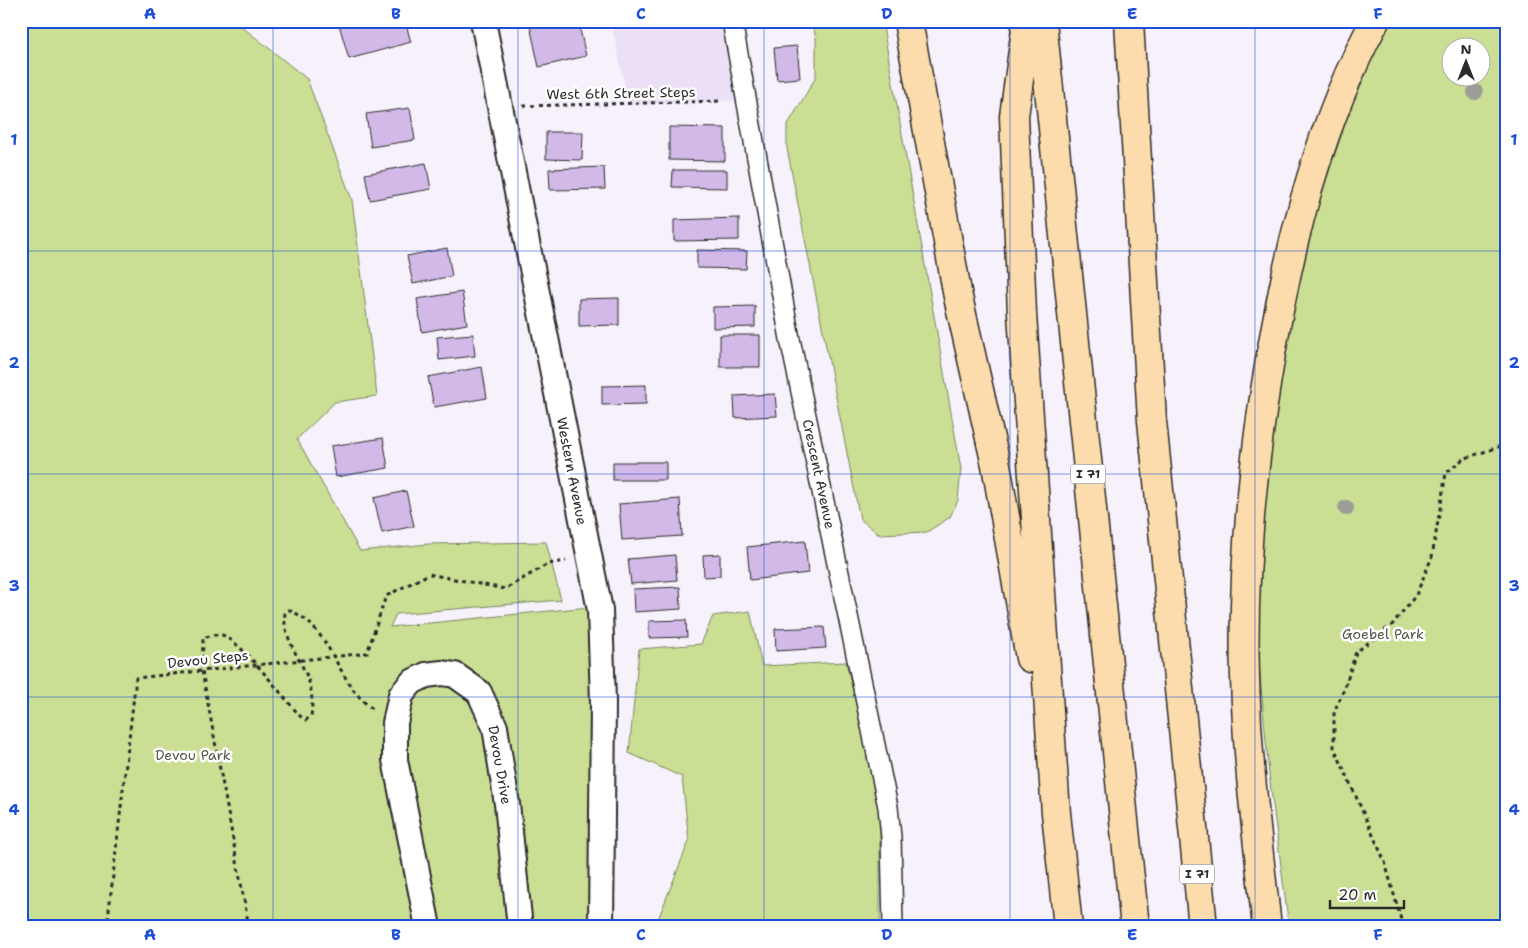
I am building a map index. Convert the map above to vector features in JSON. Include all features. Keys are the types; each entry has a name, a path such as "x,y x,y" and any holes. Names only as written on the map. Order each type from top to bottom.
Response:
{"highway":[{"path":"908,21 958,296 996,465 1056,813"},
{"path":"1027,21 1014,116 1029,430 1056,813 1068,927"},
{"name":"I 71","path":"1042,21 1135,927"},
{"name":"I 71","path":"1129,21 1152,421 1203,927"},
{"path":"1267,927 1251,782 1245,678 1245,580 1248,519 1258,427 1284,277 1305,197 1333,110 1374,21"},
{"path":"1192,821 1222,927"}],"street":[{"name":"Western Avenue","path":"483,21 600,610 603,702 601,927"},
{"name":"Crescent Avenue","path":"732,21 790,338 888,808 891,837 893,927"},
{"name":"Devou Drive","path":"428,927 395,760 395,723 401,695 412,682 426,675 442,673 455,675 479,692 495,727 507,804 520,927"}],"path":[{"name":"West 6th Street Steps","path":"520,106 722,101"},
{"path":"1403,927 1385,862 1334,747 1334,712 1345,687 1356,652 1392,625 1416,595 1432,557 1446,473 1462,459 1507,444"},
{"name":"Devou Steps","path":"107,927 136,678 367,654 386,596 429,574 505,589 548,564 572,560"},
{"path":"249,927 202,671 203,638 212,635 223,636 239,648 300,716 306,720 312,716 312,694 284,622 285,613 289,610 300,614 336,657 341,671 363,702 395,723"}],"shaded area":[{"path":"611,21 732,21 747,100 629,105"}],"green space":[{"name":"Devou Park","path":"21,21 235,21 307,79 352,200 377,396 335,402 297,439 360,551 428,544 546,542 561,600 396,614 390,627 599,606 601,927 21,927"},
{"path":"812,21 882,21 961,469 958,500 950,517 927,532 879,534 860,519 787,148 787,126 816,77 816,39"},
{"name":"Goebel Park","path":"1389,21 1507,21 1507,927 1289,927 1269,774 1258,653 1259,532 1277,374 1312,222 1362,74"},
{"path":"750,611 762,666 846,662 880,803 880,927 655,927 689,841 682,777 629,753 639,649 701,644 713,616"}],"building":[{"path":"338,21 405,21 411,42 349,59"},
{"path":"529,21 578,21 586,56 539,67"},
{"path":"797,46 800,78 777,80 774,48"},
{"path":"410,108 415,140 371,147 366,114"},
{"path":"669,127 725,128 725,161 669,160"},
{"path":"546,132 583,132 582,160 546,159"},
{"path":"426,163 431,189 370,200 365,174"},
{"path":"604,167 605,189 550,190 549,169"},
{"path":"673,170 727,170 727,188 672,187"},
{"path":"739,218 739,240 674,241 674,220"},
{"path":"447,248 452,276 413,284 407,256"},
{"path":"697,250 747,251 746,269 697,268"},
{"path":"462,292 467,324 422,332 417,299"},
{"path":"619,298 619,325 579,326 579,299"},
{"path":"755,306 755,327 713,328 713,307"},
{"path":"473,334 475,356 439,360 437,337"},
{"path":"720,335 760,335 760,367 720,367"},
{"path":"482,367 487,398 434,407 428,377"},
{"path":"646,385 646,404 602,405 602,386"},
{"path":"775,394 777,416 735,418 734,396"},
{"path":"383,438 388,468 336,477 331,446"},
{"path":"613,462 666,462 666,480 613,480"},
{"path":"406,491 414,526 382,533 374,498"},
{"path":"680,499 682,536 622,540 619,504"},
{"path":"805,541 808,573 750,580 747,547"},
{"path":"720,554 720,576 704,577 703,555"},
{"path":"675,555 677,580 631,584 628,559"},
{"path":"680,587 681,609 634,612 633,589"},
{"path":"686,620 687,637 649,638 649,621"},
{"path":"824,627 826,648 776,651 775,629"}]}
